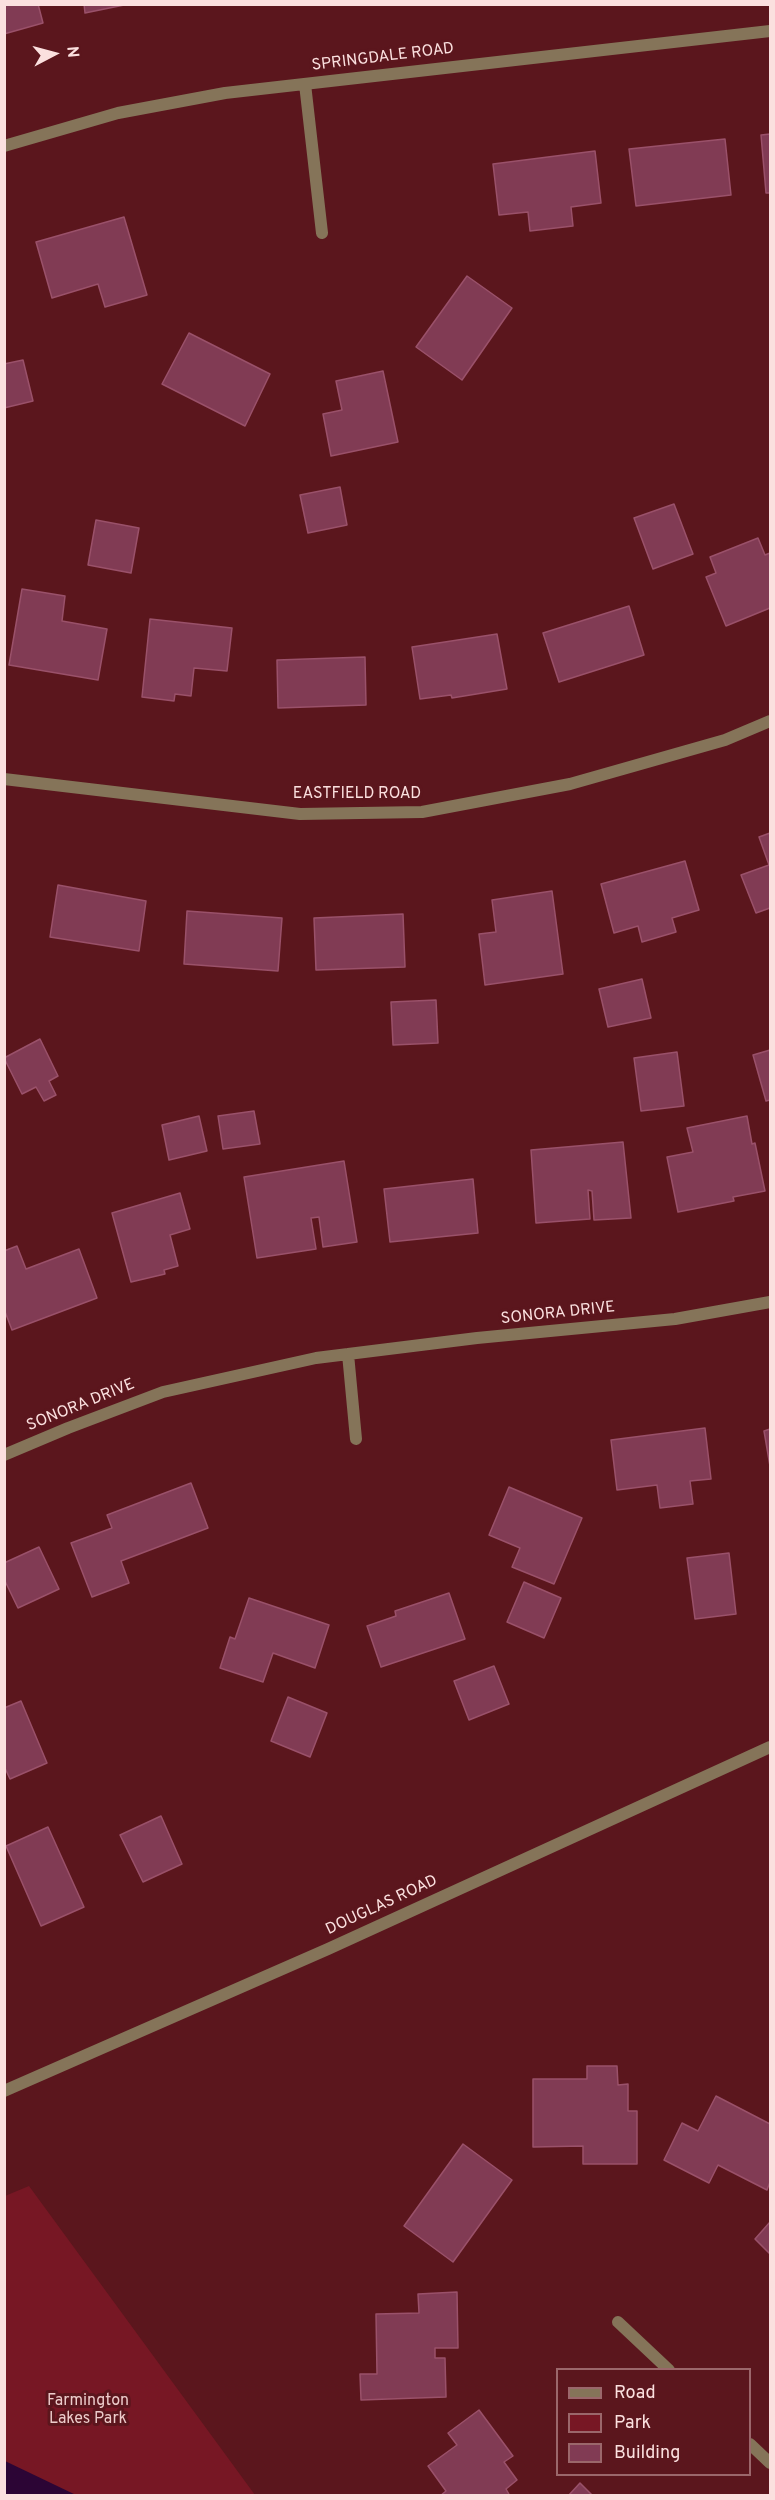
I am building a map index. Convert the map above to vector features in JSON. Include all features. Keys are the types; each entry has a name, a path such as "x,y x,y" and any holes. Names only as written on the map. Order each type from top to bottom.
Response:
{"street":[{"name":"SPRINGDALE ROAD","path":"4,146 118,113 225,93 771,32"},
{"path":"305,84 322,233"},
{"name":"EASTFIELD ROAD","path":"4,779 300,814 422,812 570,784 725,740 771,721"},
{"name":"SONORA DRIVE","path":"4,1455 163,1392 316,1358 477,1338 675,1318 771,1302"},
{"path":"348,1354 356,1439"},
{"name":"DOUGLAS ROAD","path":"4,2091 328,1949 771,1747"},
{"path":"618,2322 667,2368"},
{"path":"751,2445 771,2463"}],"green space":[{"name":"Farmington Lakes Park","path":"29,2186 255,2495 5,2496 5,2196"}],"shaded area":[{"path":"5,2461 76,2495 5,2495"}],"building":[{"path":"4,4 38,4 43,23 4,34"},
{"path":"84,4 129,4 85,13"},
{"path":"770,134 770,193 766,193 761,135"},
{"path":"725,139 731,195 636,206 629,149"},
{"path":"595,151 601,203 571,207 573,226 530,231 528,212 499,215 493,164"},
{"path":"124,217 147,295 105,307 98,284 52,298 36,242"},
{"path":"467,276 512,308 462,380 416,347"},
{"path":"189,333 270,374 245,426 162,384"},
{"path":"23,360 33,401 4,408 4,364"},
{"path":"383,371 398,442 331,456 323,414 342,410 336,381"},
{"path":"340,487 347,525 308,533 300,495"},
{"path":"674,504 693,554 653,569 634,518"},
{"path":"96,520 139,528 131,573 88,565"},
{"path":"758,538 765,555 770,553 770,608 726,626 706,577 716,573 710,557"},
{"path":"22,589 65,596 62,621 107,629 98,680 9,665"},
{"path":"629,606 644,655 559,682 543,633"},
{"path":"150,619 232,628 227,671 194,668 191,696 175,694 174,701 142,697"},
{"path":"497,634 507,689 452,698 451,695 420,699 412,647"},
{"path":"365,657 366,705 278,708 277,660"},
{"path":"770,833 770,908 756,913 741,875 769,865 759,837"},
{"path":"685,861 699,910 672,918 676,932 642,942 638,926 614,933 601,884"},
{"path":"58,885 146,901 139,951 50,937"},
{"path":"552,891 563,974 485,985 479,934 496,932 492,900"},
{"path":"187,911 282,918 278,971 184,964"},
{"path":"403,914 405,967 316,970 314,918"},
{"path":"642,979 651,1018 608,1027 599,989"},
{"path":"436,1000 438,1043 393,1045 391,1002"},
{"path":"40,1039 58,1076 49,1081 56,1095 44,1101 36,1087 22,1094 4,1058"},
{"path":"770,1050 770,1100 766,1101 753,1055"},
{"path":"677,1052 684,1106 641,1111 634,1058"},
{"path":"254,1111 260,1144 223,1149 218,1116"},
{"path":"199,1116 207,1151 169,1160 162,1125"},
{"path":"747,1116 765,1191 733,1197 734,1201 678,1212 667,1157 693,1152 687,1128"},
{"path":"623,1142 631,1218 594,1220 592,1191 588,1190 590,1219 536,1223 531,1150"},
{"path":"344,1161 357,1242 323,1247 319,1217 311,1218 316,1249 257,1258 244,1177"},
{"path":"473,1179 478,1233 390,1242 384,1189"},
{"path":"180,1193 190,1229 170,1235 178,1266 164,1270 165,1274 131,1282 112,1213"},
{"path":"17,1246 26,1269 79,1249 97,1298 12,1330 4,1309 4,1251"},
{"path":"705,1428 711,1479 690,1481 693,1504 660,1508 657,1485 617,1490 611,1440"},
{"path":"770,1429 770,1466 764,1431"},
{"path":"191,1483 208,1528 121,1561 129,1583 92,1597 71,1543 112,1528 107,1515"},
{"path":"509,1487 582,1518 554,1584 512,1567 520,1548 489,1535"},
{"path":"39,1547 59,1589 18,1608 4,1579 4,1563"},
{"path":"729,1553 736,1614 695,1619 687,1558"},
{"path":"524,1582 561,1598 544,1638 507,1622"},
{"path":"449,1593 465,1639 381,1667 367,1626 396,1616 395,1611"},
{"path":"249,1598 329,1625 315,1668 273,1653 263,1682 220,1668 230,1637 235,1639"},
{"path":"494,1666 509,1704 469,1720 454,1681"},
{"path":"288,1697 327,1713 310,1757 271,1741"},
{"path":"21,1701 47,1763 10,1779 4,1766 4,1708"},
{"path":"161,1816 182,1864 143,1882 120,1835"},
{"path":"48,1827 84,1907 41,1926 6,1846"},
{"path":"587,2066 617,2066 618,2085 628,2084 628,2111 637,2111 637,2164 583,2164 583,2146 533,2147 533,2079 587,2079"},
{"path":"716,2096 770,2124 770,2182 767,2190 718,2165 709,2183 664,2160 682,2123 698,2131"},
{"path":"463,2144 512,2180 453,2262 404,2226"},
{"path":"770,2222 770,2254 755,2239"},
{"path":"457,2292 458,2348 435,2348 435,2358 445,2358 446,2397 361,2400 360,2374 377,2374 376,2314 419,2313 418,2294"},
{"path":"479,2410 513,2456 504,2462 517,2480 506,2489 510,2496 440,2496 446,2491 428,2466 457,2445 448,2433"},
{"path":"580,2483 593,2496 568,2496"}]}
